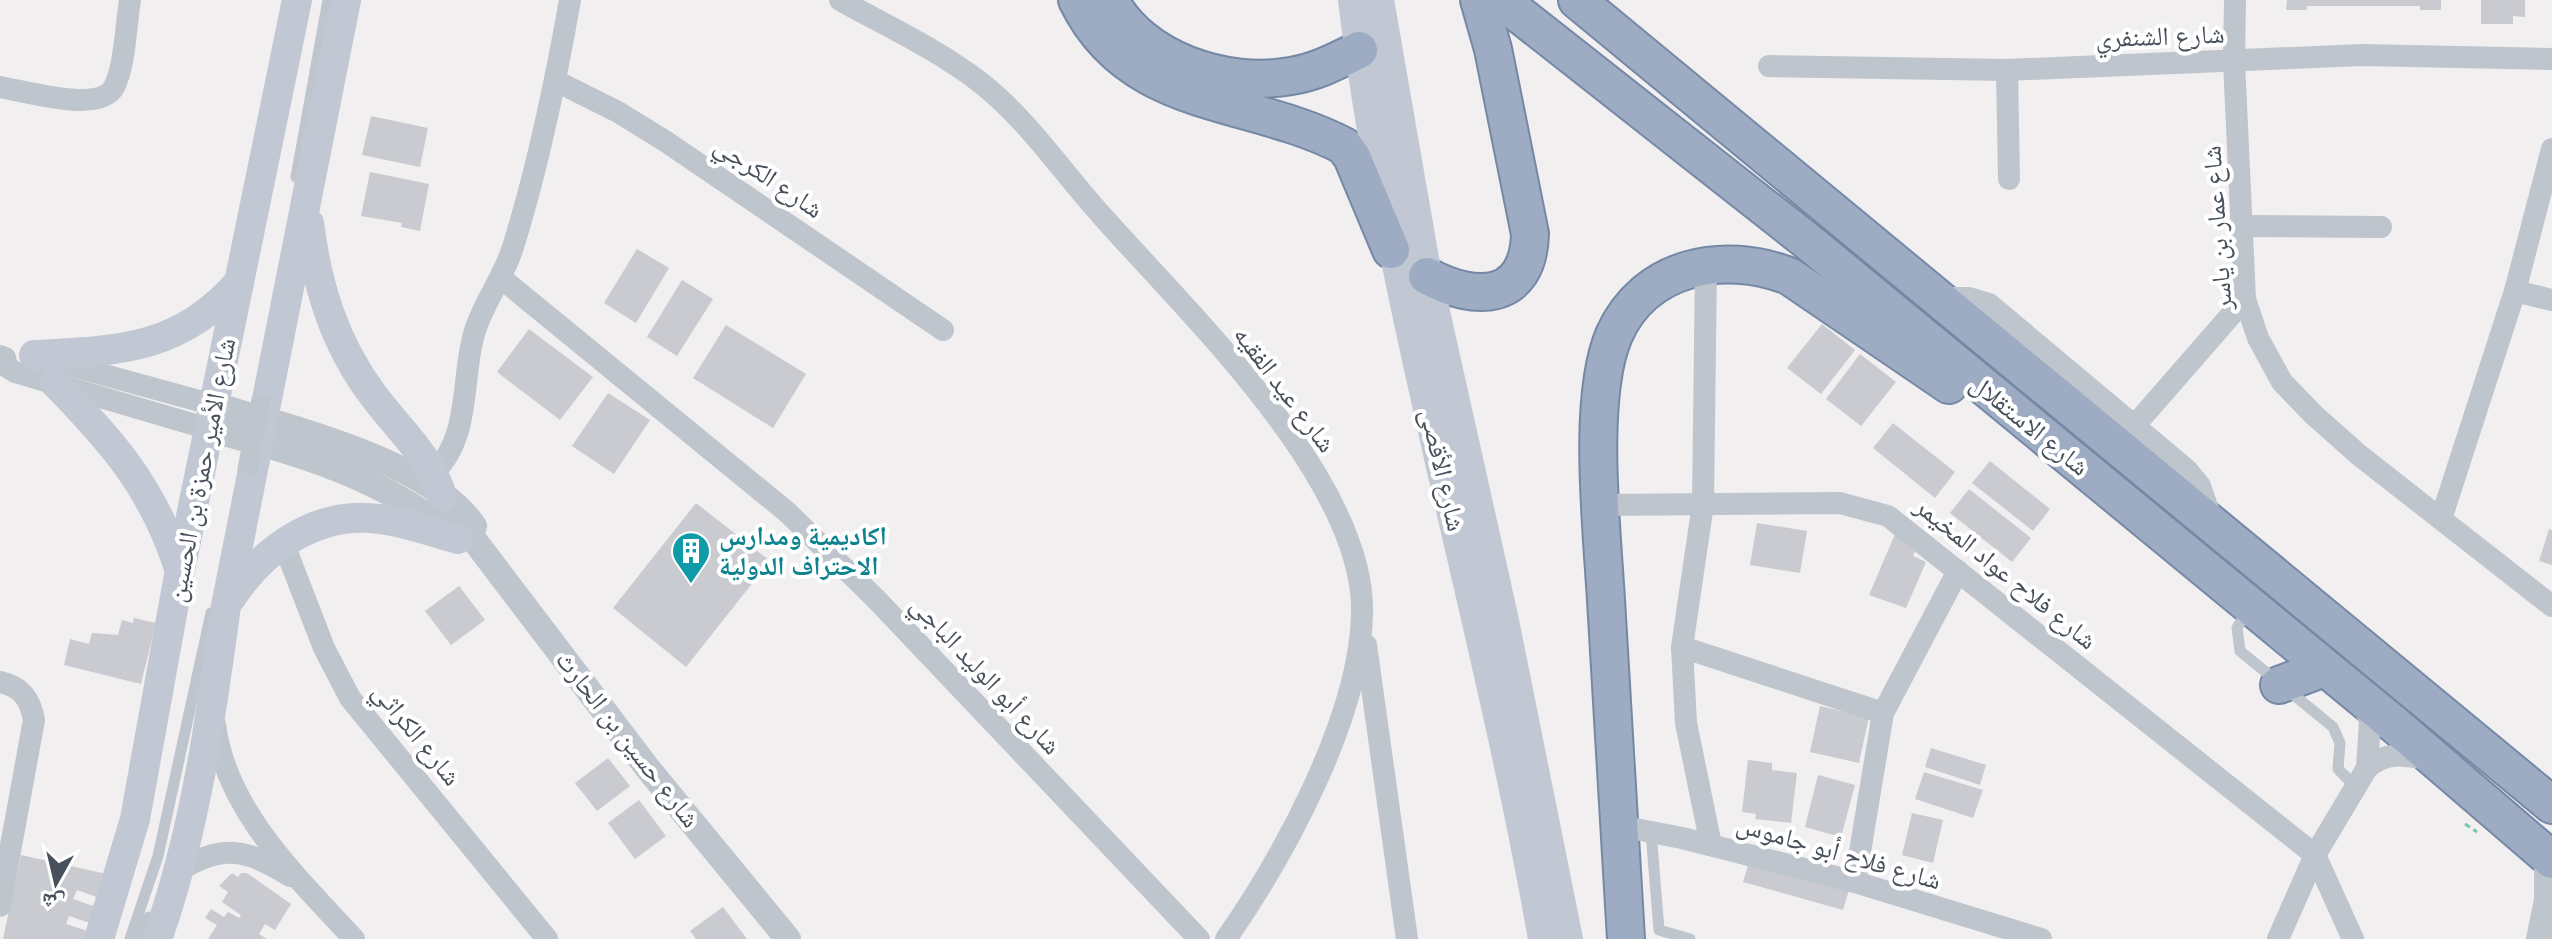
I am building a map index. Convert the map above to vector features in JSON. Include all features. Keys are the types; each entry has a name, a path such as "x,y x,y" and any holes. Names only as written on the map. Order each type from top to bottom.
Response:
{"highway":[{"path":"1077,0 1090,26 1111,50 1161,85 1344,146 1352,157 1391,250"},
{"path":"1110,0 1139,39 1175,59 1212,72 1254,79 1290,77 1325,67 1359,50"},
{"path":"1427,276 1453,291 1488,293 1508,284 1523,269 1530,255 1524,203 1493,49 1479,0"},
{"name":"شارع الاستقلال","path":"1501,0 1811,244 2438,761 2550,858"},
{"name":"شارع الاستقلال","path":"1591,7 2213,526 2545,793"},
{"path":"1626,939 1635,829 1601,505 1600,401 1604,368 1614,335 1629,310 1648,289 1672,276 1706,264 1759,265 1789,276 2007,425 2061,450"},
{"path":"2279,685 2324,668"}],"main road":[{"name":"شارع الأمير حمزة بن الحسين","path":"99,939 135,819 180,570 297,0"},
{"name":"شارع الأمير حمزة بن الحسين","path":"157,939 178,871 213,704 226,606 297,197 346,0"},
{"name":"شارع الأقصى","path":"1353,0 1391,250 1519,808 1543,939"},
{"name":"شارع الأقصى","path":"1379,0 1427,276 1503,616 1568,939"},
{"path":"297,197 318,283 338,338 369,390 438,484"},
{"path":"13,356 97,352 158,341 195,323 239,282"},
{"path":"55,383 101,429 135,472 161,519 180,570"},
{"path":"226,606 243,579 283,542 331,521 365,518 465,538"}],"street":[{"path":"0,87 82,101 106,96 114,87 130,0"},
{"path":"438,484 454,447 475,330 501,278 532,180 556,81 570,0"},
{"name":"شارع عيد الفقيه","path":"840,0 959,67 983,85 1022,123 1241,370 1332,501 1346,532 1358,574 1362,612 1359,650 1348,691 1304,807 1226,939"},
{"name":"شاع عمار بن ياسر","path":"2235,0 2234,61 2245,299 2258,338 2282,382 2359,455 2442,516 2552,606"},
{"name":"شارع الشنفري","path":"1769,66 2007,70 2362,55 2552,59"},
{"path":"2007,70 2009,179"},
{"name":"شارع الكرجي","path":"556,81 618,112 665,141 943,330"},
{"path":"2442,516 2515,291 2552,149"},
{"path":"2244,226 2381,227"},
{"path":"1706,264 1703,504 1682,647 1686,723 1711,845"},
{"name":"شارع أبو الوليد الباجي","path":"501,278 787,512 876,599 1199,939"},
{"path":"2515,291 2552,300"},
{"path":"1941,298 1969,298 1989,304 2136,424 2200,486 2213,526"},
{"path":"2136,424 2245,299"},
{"path":"13,356 211,417 55,383 10,370 13,356"},
{"name":"شارع حسين بن الحارث","path":"211,417 385,489 465,538 788,939"},
{"name":"شارع حسين بن الحارث","path":"257,434 379,460 438,484 472,522 465,538"},
{"name":"شارع فلاح عواد المخيمر","path":"1601,505 1840,503 1888,516 1915,534 2315,855"},
{"name":"شارع الكراثي","path":"283,542 324,648 350,698 547,939"},
{"path":"1855,882 1883,713 1958,571"},
{"path":"1362,612 1377,741 1407,939"},
{"path":"1682,647 1883,713"},
{"path":"0,682 24,693 31,704 34,720 4,859 0,906"},
{"path":"2360,776 2370,721 2362,699"},
{"path":"213,704 221,761 252,817 302,883 354,939"},
{"path":"2278,939 2315,855 2360,776 2380,757 2399,754 2438,761"},
{"name":"شارع فلاح أبو جاموس","path":"1635,829 1855,882 2041,939"},
{"path":"178,871 215,852 229,852 257,857 302,883"},
{"path":"2315,855 2353,939"},
{"path":"2539,939 2547,900 2550,858"}],"lane":[{"path":"297,197 328,0"},
{"path":"141,939 164,872 257,434 338,0"},
{"path":"130,939 158,856 257,434"},
{"path":"2250,606 2237,628 2236,643 2245,657 2336,732 2338,769 2360,776"},
{"path":"1635,829 1659,930 1690,939"}],"path":[{"path":"2465,824 2476,834"}],"building":[{"path":"2287,0 2441,0 2441,10 2420,10 2420,6 2307,6 2307,10 2286,10"},
{"path":"2481,0 2525,0 2525,17 2513,16 2513,24 2481,24"},
{"path":"371,116 428,128 420,167 362,155"},
{"path":"370,172 429,184 420,231 401,227 402,223 361,216"},
{"path":"637,249 669,268 636,323 604,303"},
{"path":"682,280 713,299 677,356 647,337"},
{"path":"1822,324 1855,350 1821,394 1787,368"},
{"path":"726,325 806,374 773,428 693,378"},
{"path":"529,329 593,377 560,420 497,372"},
{"path":"1860,354 1896,382 1861,426 1826,399"},
{"path":"608,393 650,420 614,474 572,446"},
{"path":"1893,423 1955,472 1935,498 1873,448"},
{"path":"1990,461 2050,509 2033,531 1972,483"},
{"path":"1969,489 2031,538 2012,562 1950,513"},
{"name":"اكاديمية ومدارس الاحتراف الدولية","path":"696,503 770,561 686,667 613,608"},
{"path":"1757,523 1807,531 1800,573 1750,565"},
{"path":"2549,529 2552,530 2552,565 2539,561"},
{"path":"1895,534 1918,544 1913,556 1926,562 1906,608 1869,595"},
{"path":"459,586 485,620 451,645 425,611"},
{"path":"134,618 156,623 141,684 64,665 70,639 89,644 92,633 118,635 122,620 133,623"},
{"path":"1820,706 1869,717 1859,763 1810,752"},
{"path":"1931,748 1986,765 1980,785 1925,767"},
{"path":"608,758 630,786 597,811 575,783"},
{"path":"1748,760 1772,763 1772,770 1797,773 1791,823 1755,819 1756,814 1742,812"},
{"path":"1924,772 1983,790 1973,818 1915,799"},
{"path":"1818,775 1855,785 1841,837 1805,827"},
{"path":"639,800 666,836 635,859 608,823"},
{"path":"1912,813 1943,820 1933,863 1902,855"},
{"path":"21,855 111,875 102,899 77,890 73,899 99,908 93,924 69,916 66,924 91,932 88,939 3,939"},
{"path":"1749,862 1849,890 1843,910 1743,882"},
{"path":"232,873 238,877 241,873 247,873 291,904 275,930 265,924 259,934 267,939 208,939 217,925 205,918 211,909 224,917 228,912 239,918 241,915 222,902 228,892 219,886"},
{"path":"723,907 747,939 696,939 690,931"}],"place":[{"name":"اكاديمية ومدارس الاحتراف الدولية","path":"691,585"}]}
